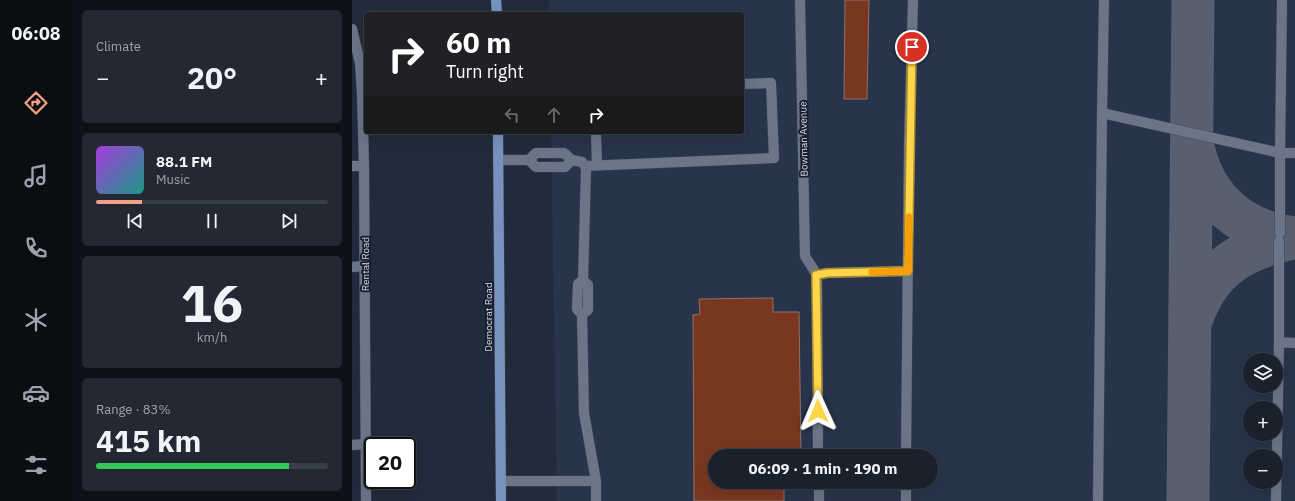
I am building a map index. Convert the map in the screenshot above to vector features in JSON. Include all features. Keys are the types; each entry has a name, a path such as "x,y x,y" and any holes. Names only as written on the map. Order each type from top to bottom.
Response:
{"main road":[{"path":"496,0 497,12"},
{"name":"Democrat Road","path":"498,134 502,501"}],"street":[{"name":"Bowman Avenue","path":"800,0 805,256 816,275"},
{"path":"906,449 913,0"},
{"path":"1098,501 1104,0"},
{"path":"1276,501 1282,0"},
{"name":"Rental Road","path":"352,29 360,63 362,93 366,437"},
{"path":"585,166 774,158 771,83 744,84"},
{"path":"1102,113 1280,153 1295,153"},
{"path":"596,134 597,165"},
{"path":"498,160 530,160 536,154 564,153 572,160 582,162 585,166 582,280 578,284 577,309 582,315 584,413 596,480 596,501"},
{"path":"530,160 536,167 565,167 572,160"},
{"path":"352,166 364,166"},
{"path":"352,267 365,266"},
{"path":"818,449 816,275 827,273 908,271"},
{"path":"1279,342 1295,342"},
{"path":"352,445 364,444"},
{"path":"501,481 596,480"},
{"name":"Rental Road","path":"366,489 366,501"},
{"path":"819,489 819,501"},
{"path":"906,489 906,501"}],"shaded area":[{"path":"549,0 1295,0 1295,501 557,501 551,134 744,134 744,12 549,12"}],"building":[{"path":"845,0 869,0 867,99 844,99"},
{"path":"773,298 773,312 799,312 801,449 708,449 708,489 784,489 784,501 694,501 693,315 700,314 699,299"}],"taxiway":[{"path":"1188,501 1193,0"},
{"path":"1194,151 1200,169 1208,185 1218,199 1230,211 1259,229 1277,235 1295,238"},
{"path":"1191,321 1198,303 1207,287 1217,274 1229,264 1258,248 1293,238"}],"slow traffic":[{"path":"872,272 908,271 909,217"}],"route":[{"path":"818,411 816,275 827,273 908,271 909,142 912,47"}]}
